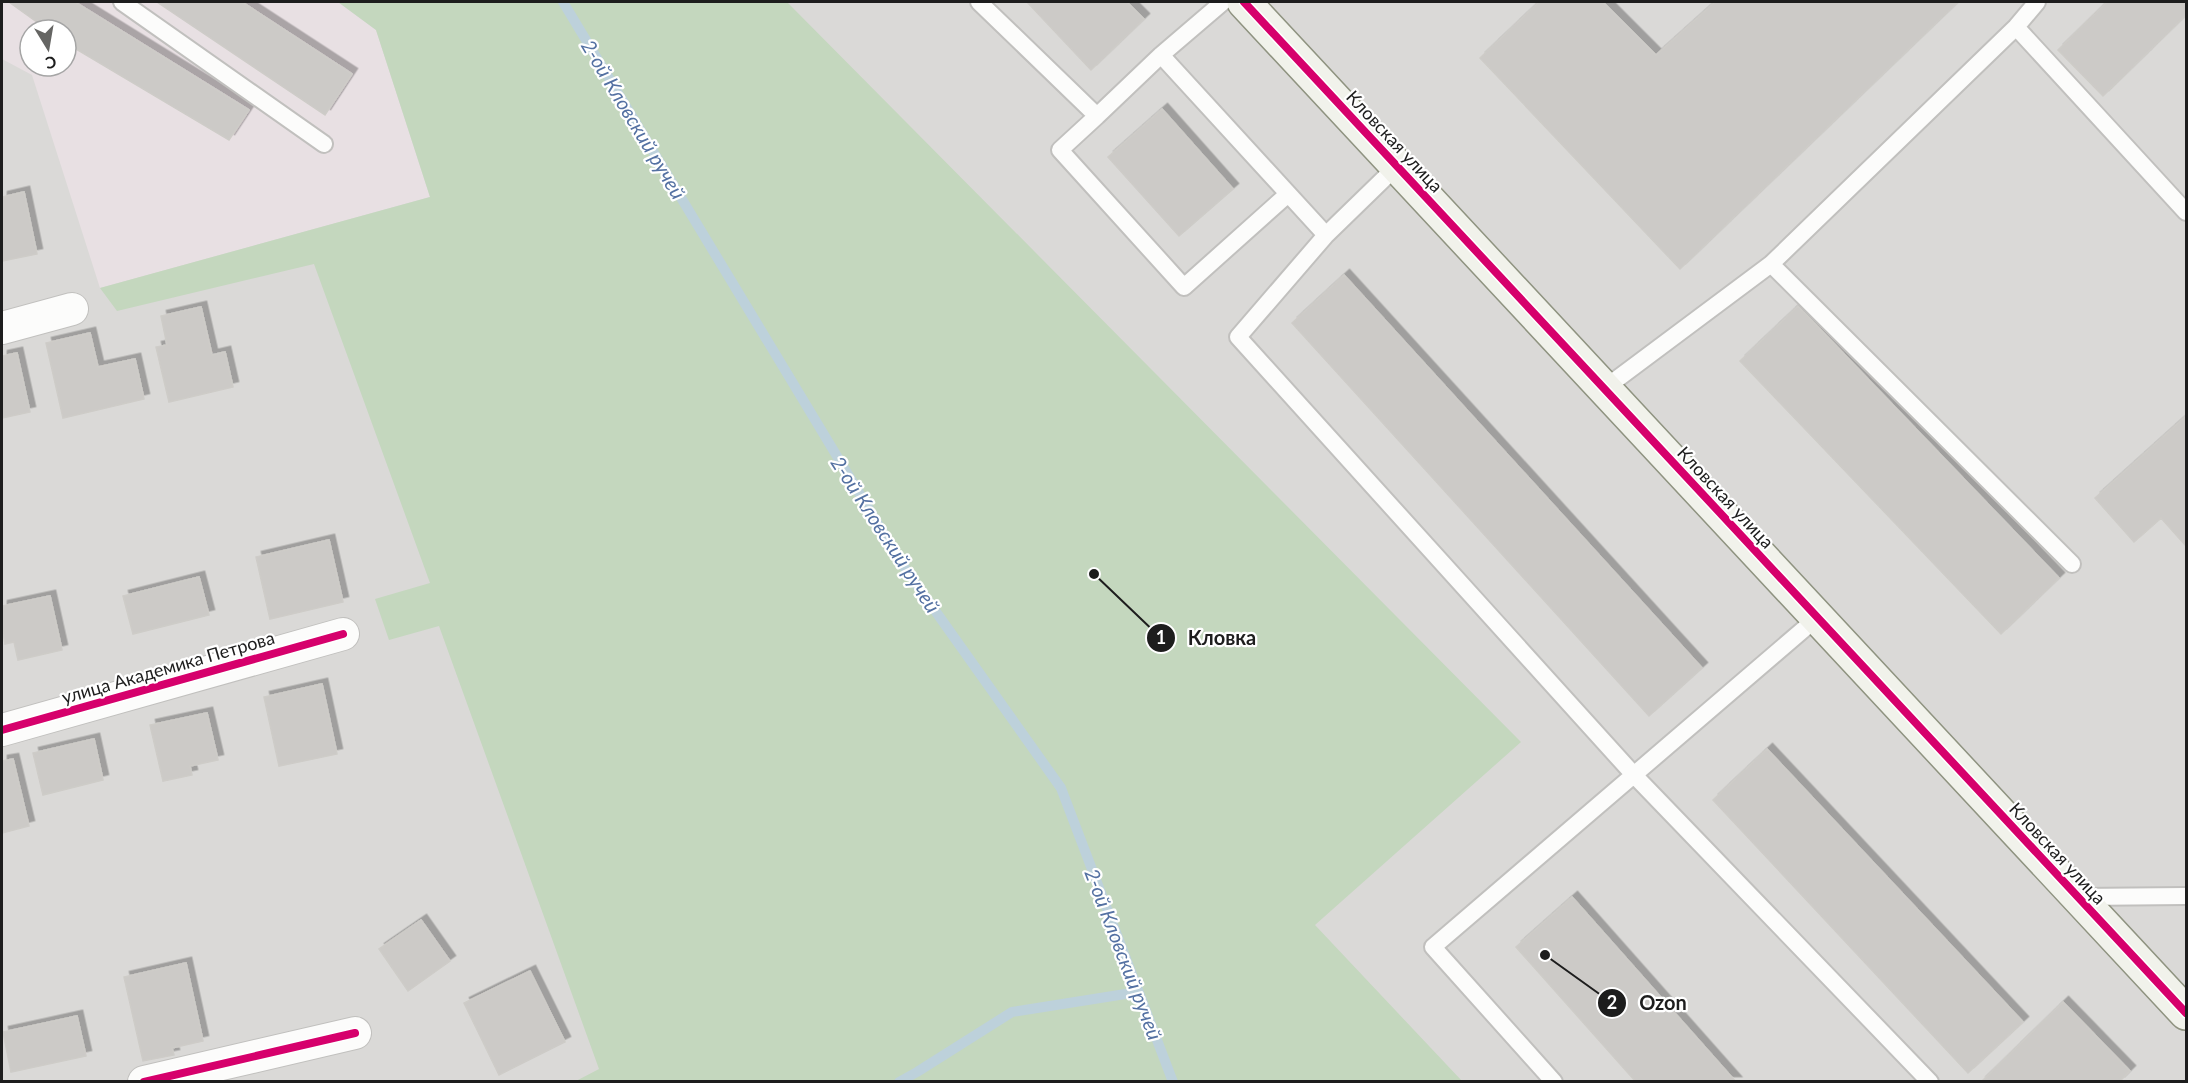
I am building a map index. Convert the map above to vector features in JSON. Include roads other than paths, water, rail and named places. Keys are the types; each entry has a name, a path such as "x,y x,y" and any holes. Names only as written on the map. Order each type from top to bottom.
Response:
{"street":[{"name":"Кловская улица","path":"1244,2 2187,1013"},
{"path":"2,328 72,309"},
{"name":"улица Академика Петрова","path":"2,730 343,634"},
{"path":"144,1082 355,1033"}],"lane":[{"path":"122,2 324,144"},
{"path":"979,2 1098,116"},
{"path":"1223,2 1161,55 1060,150 1184,287 1288,194"},
{"path":"1605,388 1771,264 2016,27 2037,2"},
{"path":"2016,27 2187,212"},
{"path":"1161,55 1326,235"},
{"path":"1397,166 1326,235 1238,337 1634,776 1930,1082"},
{"path":"1771,264 2072,564"},
{"path":"1554,1082 1433,947 1818,617"},
{"path":"2078,897 2187,896"}],"waterway":[{"name":"2-ой Кловский ручей","path":"563,2 902,564 1061,788 1173,1082"},
{"path":"899,1082 1012,1012 1138,992"}],"place":[{"name":"Кловка","path":"1094,574"},
{"name":"Ozon","path":"1545,955"}]}
